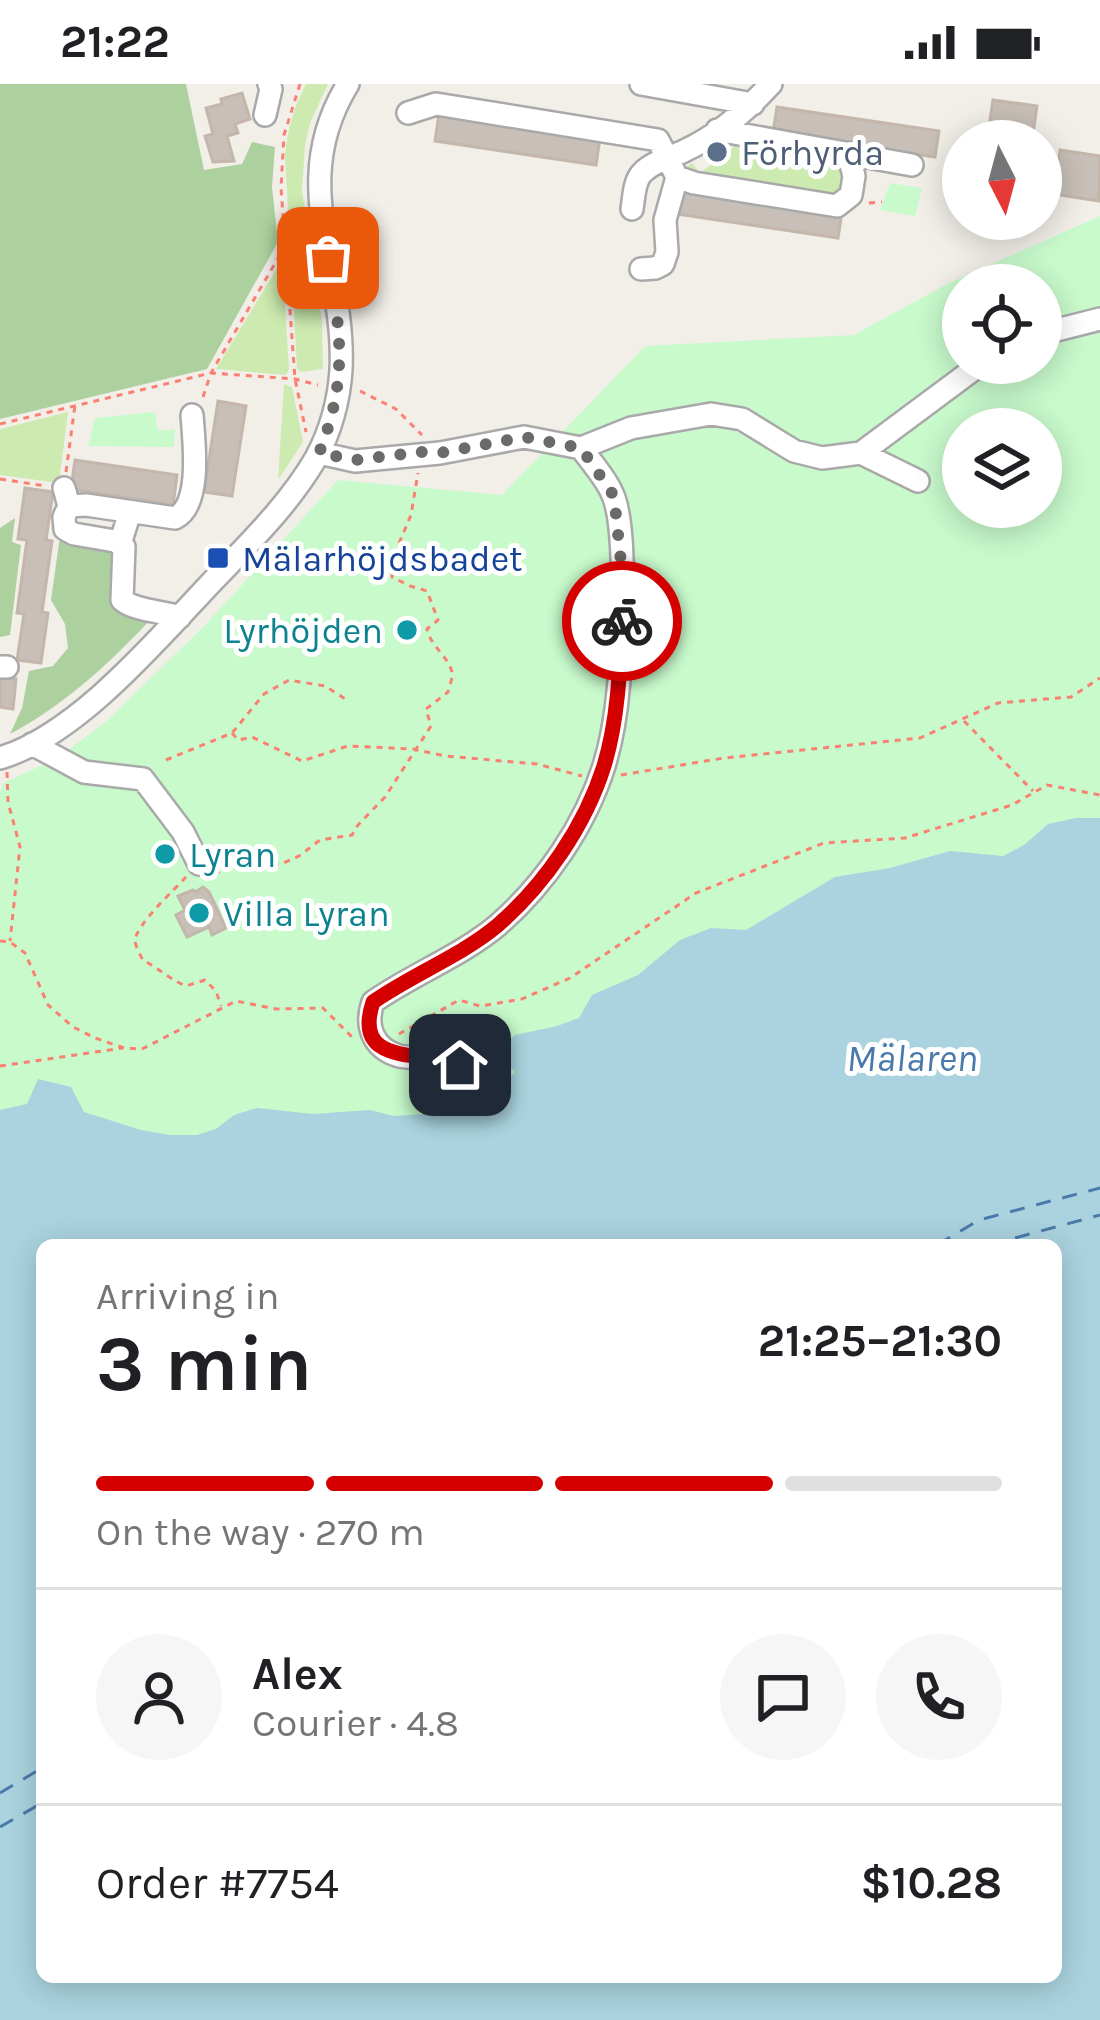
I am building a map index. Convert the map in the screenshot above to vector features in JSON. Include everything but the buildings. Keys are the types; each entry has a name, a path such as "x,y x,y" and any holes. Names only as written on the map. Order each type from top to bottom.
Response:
{"street":[{"path":"265,115 269,84"},
{"path":"0,758 32,745 98,698 276,514 319,453 332,419 341,369 337,304 320,211 321,147 348,84"},
{"path":"641,84 753,104"},
{"path":"641,269 663,264 667,252 665,220 672,167 689,149 753,104 771,84"},
{"path":"408,113 436,104 658,140 672,167 694,183 837,206 851,195 854,176 848,153"},
{"path":"717,130 912,165"},
{"path":"632,208 638,178 645,170 672,167"},
{"path":"1062,329 1100,319"},
{"path":"319,453 355,460 524,437 581,448 631,428 711,414 742,419 794,451 822,458 861,454 954,384"},
{"path":"179,616 126,605 122,600 124,547 74,534 65,529 64,518 66,497 130,512 175,518 184,514 196,462 192,416"},
{"path":"472,1076 451,1061 399,1056 385,1049 372,1037 368,1018 373,1002 497,926 536,886 564,848 599,777 614,718 623,581 614,496 581,448"},
{"path":"861,454 918,481"},
{"path":"120,544 130,512"},
{"path":"32,745 84,772 143,779 183,832 199,864"}],"path":[{"path":"300,84 281,159 285,246 295,379 310,445 319,453"},
{"path":"192,416 200,415 204,386 285,246"},
{"path":"0,424 211,373 318,385"},
{"path":"221,1008 217,991 205,980 186,986 143,960 135,937 199,864 207,876 232,867 281,864 320,840 352,835 423,742 431,726 426,709 448,692 452,671 430,643 427,628 438,620 427,591 392,577 397,548 430,453 396,409 360,391"},
{"path":"0,479 66,497 75,404"},
{"path":"232,733 238,740 252,737 302,761 348,746 415,749 537,764 590,778 724,758 920,738 998,703 1071,697 1100,678"},
{"path":"166,760 232,733 264,694 289,680 325,686 347,700"},
{"path":"962,719 1034,793"},
{"path":"0,772 7,771 8,802 20,847 10,942"},
{"path":"385,1049 402,1031 459,1000 480,1006 522,999 570,978 696,892 824,843 905,838 1012,805 1047,785 1100,795"},
{"path":"0,941 25,953 48,1005 73,1027 124,1048"},
{"path":"0,1066 142,1048 236,1001 276,1009 323,1008 358,1042"}],"green space":[{"path":"0,84 186,84 204,170 242,164 252,142 275,147 272,187 278,242 207,369 0,419"},
{"path":"306,84 328,84 310,123 302,190 322,322 323,369 301,372 297,369 285,156 292,119"},
{"path":"741,141 841,159 848,178 839,193 827,197 693,175 687,167 692,163 700,173"},
{"path":"890,183 922,188 915,216 880,210"},
{"path":"1100,216 1100,1061 76,1239 36,1239 36,1251 0,1287 3,783 58,758 109,719 205,625 338,480 502,495 645,346 854,335 942,287 942,384 1062,384 1062,264 992,264 1046,240 1062,240 1062,233"},
{"path":"282,260 286,375 216,369"},
{"path":"284,384 292,387 303,442 278,480"},
{"path":"68,412 59,483 0,475 0,429"},
{"path":"155,412 158,431 175,429 174,447 88,446 95,418"},
{"path":"15,518 12,542 21,545 10,635 0,637 0,528"},
{"path":"60,536 120,544 112,608 155,615 87,681 10,734 22,708 29,671 53,666 68,648 65,624 51,600"}],"water":[{"name":"Mälaren","path":"1100,818 1100,2020 0,2020 0,1110 27,1104 38,1079 71,1087 84,1112 170,1135 197,1135 257,1108 313,1114 370,1110 394,1116 424,1114 463,1086 483,1105 515,1072 496,1053 515,1035 579,1018 592,995 638,975 680,940 711,928 746,930 835,877 950,851 1003,856 1048,824"}],"ferry route":[{"path":"947,1239 979,1220 1100,1188"},
{"path":"1011,1239 1100,1215"},
{"path":"0,1793 36,1772"},
{"path":"0,1827 36,1806"}],"way so far":[{"path":"328,258 341,369 332,419 319,453 355,460 440,453 524,437 581,448 614,496 622,621"}],"place":[{"name":"Förhyrda","path":"717,152"},
{"name":"Mälarhöjdsbadet","path":"218,558"},
{"name":"Lyrhöjden","path":"407,630"},
{"name":"Lyran","path":"165,854"},
{"name":"Villa Lyran","path":"199,913"}],"route":[{"path":"460,1065 438,1058 399,1056 385,1049 372,1037 368,1018 373,1002 497,926 564,848 603,768 614,718 622,621"}]}
